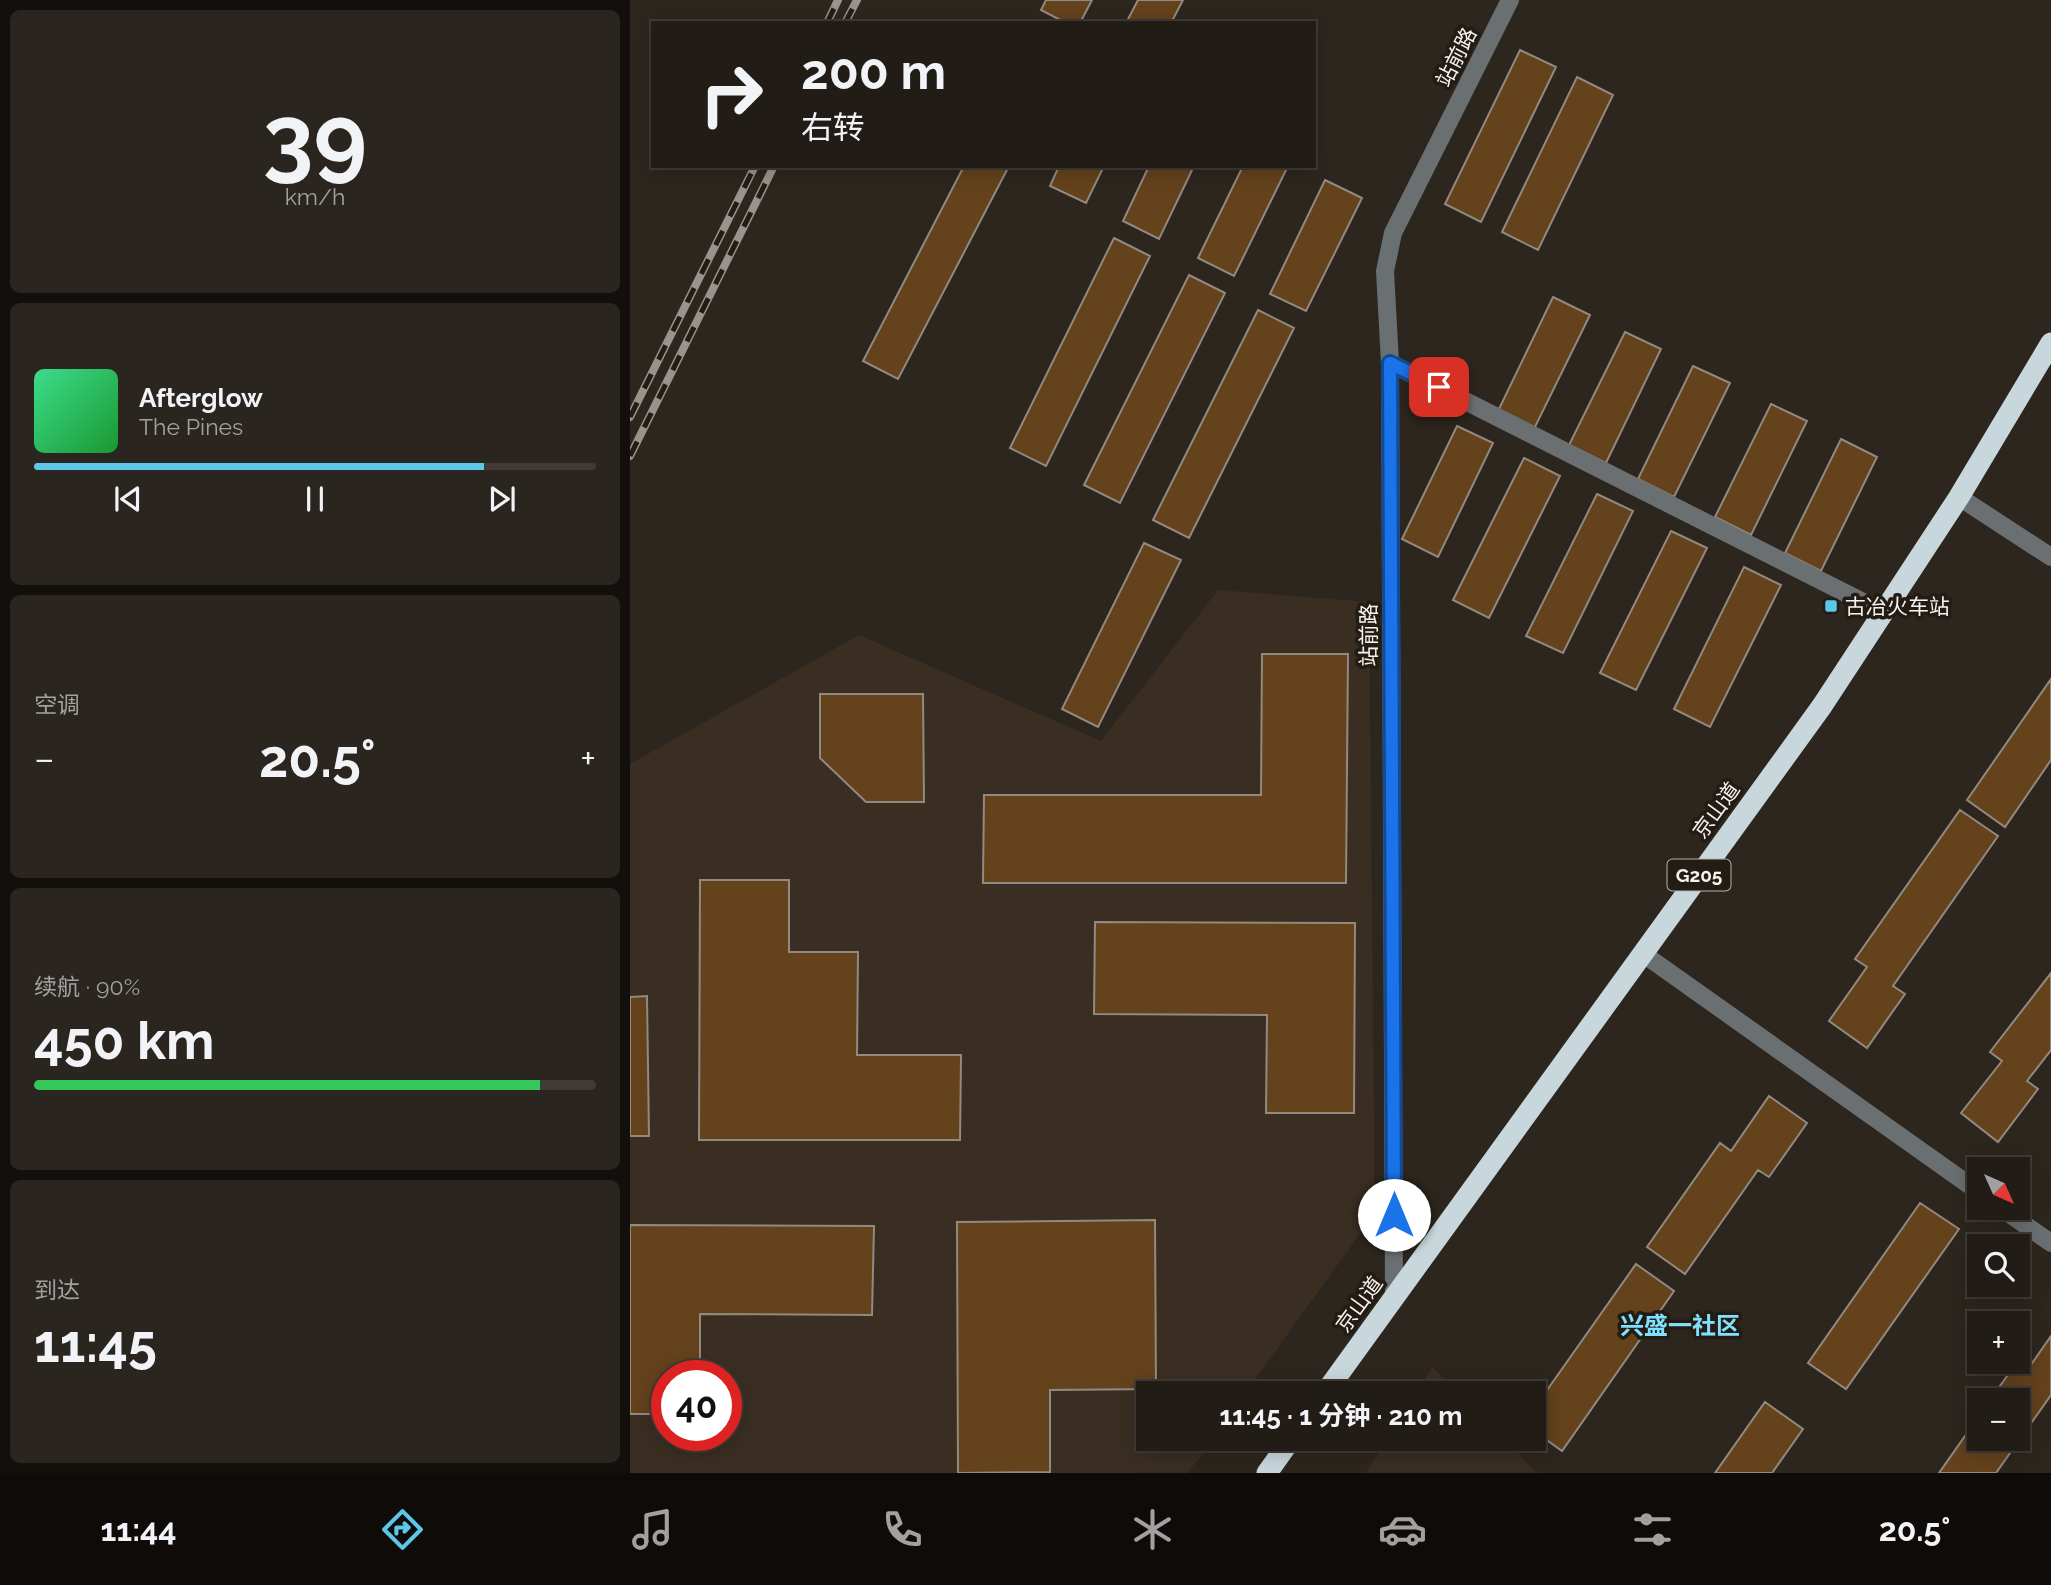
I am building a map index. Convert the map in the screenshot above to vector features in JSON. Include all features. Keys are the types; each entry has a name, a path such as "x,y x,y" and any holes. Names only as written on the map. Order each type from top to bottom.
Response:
{"highway":[{"name":"京山道","path":"1334,1381 1822,706 1959,496 2051,343"},
{"path":"1267,1473 1283,1451"}],"street":[{"name":"站前路","path":"1394,1297 1390,363 1385,271 1394,233 1510,0"},
{"path":"1390,363 1883,612"},
{"path":"1959,496 2051,557"},
{"path":"1642,953 1967,1183"},
{"path":"2018,1220 2051,1243"}],"shaded area":[{"path":"1218,590 1369,602 1375,1213 1254,1381 1136,1381 1136,1451 1204,1451 1188,1473 630,1473 630,764 859,635 1101,741"},
{"path":"1432,1367 1446,1381 1423,1381"},
{"path":"1380,1451 1515,1451 1538,1473 1366,1473"}],"building":[{"path":"1046,0 1092,0 1081,21 1062,21 1041,10"},
{"path":"1138,0 1183,0 1172,21 1127,21"},
{"path":"1520,50 1556,67 1481,222 1445,204"},
{"path":"1577,77 1613,95 1538,250 1502,232"},
{"path":"963,168 1008,168 898,379 863,361"},
{"path":"1058,168 1103,168 1086,203 1050,186"},
{"path":"1148,168 1193,168 1159,239 1123,221"},
{"path":"1242,168 1287,168 1234,276 1198,258"},
{"path":"1325,180 1362,198 1306,311 1270,294"},
{"path":"1114,238 1150,256 1046,466 1010,448"},
{"path":"1189,275 1225,293 1120,503 1084,485"},
{"path":"1553,297 1590,315 1534,429 1498,411"},
{"path":"1258,310 1294,328 1189,538 1153,520"},
{"path":"1625,332 1661,349 1606,463 1569,445"},
{"path":"1693,366 1730,383 1674,497 1638,479"},
{"path":"1771,404 1807,421 1751,535 1715,517"},
{"path":"1457,426 1493,443 1438,557 1402,539"},
{"path":"1841,439 1877,457 1821,571 1785,553"},
{"path":"1524,458 1560,476 1489,618 1453,600"},
{"path":"1597,494 1633,511 1563,653 1526,636"},
{"path":"1671,531 1707,548 1636,690 1600,673"},
{"path":"1144,543 1181,560 1098,727 1062,709"},
{"path":"1744,567 1781,585 1710,727 1674,709"},
{"path":"1262,654 1348,654 1346,883 983,883 984,795 1261,795"},
{"path":"2051,679 2051,760 2005,827 1967,800"},
{"path":"820,694 923,694 924,802 866,802 820,758"},
{"path":"1960,810 1998,836 1893,986 1905,994 1867,1048 1829,1021 1867,967 1855,959"},
{"path":"700,880 789,880 789,952 858,952 857,1055 961,1055 960,1140 699,1140"},
{"path":"1095,922 1355,923 1354,1113 1266,1113 1267,1015 1094,1014"},
{"path":"2051,973 2051,1050 2027,1081 2038,1089 1998,1142 1961,1113 2002,1061 1990,1052"},
{"path":"647,996 649,1136 630,1136 630,997"},
{"path":"1769,1096 1807,1123 1769,1177 1758,1170 1685,1274 1647,1247 1720,1143 1731,1151"},
{"path":"1920,1203 1959,1229 1846,1389 1808,1363"},
{"path":"1155,1220 1156,1381 1136,1381 1136,1389 1050,1390 1050,1472 958,1473 957,1222"},
{"path":"630,1225 874,1226 872,1315 700,1314 700,1360 651,1360 651,1414 630,1414"},
{"path":"1636,1264 1674,1291 1562,1451 1546,1439 1546,1392"},
{"path":"2051,1336 2051,1395 2030,1425 2030,1388 1999,1388 2009,1374 2030,1374 2030,1366"},
{"path":"1765,1402 1803,1429 1772,1473 1715,1473"},
{"path":"1967,1433 1967,1451 2012,1451 1996,1473 1939,1473"}],"railway":[{"path":"828,21 838,0"},
{"path":"846,21 857,0"},
{"path":"630,417 754,168"},
{"path":"630,456 773,168"}],"place":[{"name":"古冶火车站","path":"1831,606"}],"district":[{"name":"兴盛一社区","path":"1680,1325"}],"route":[{"path":"1394,1215 1390,363 1439,387"}]}
